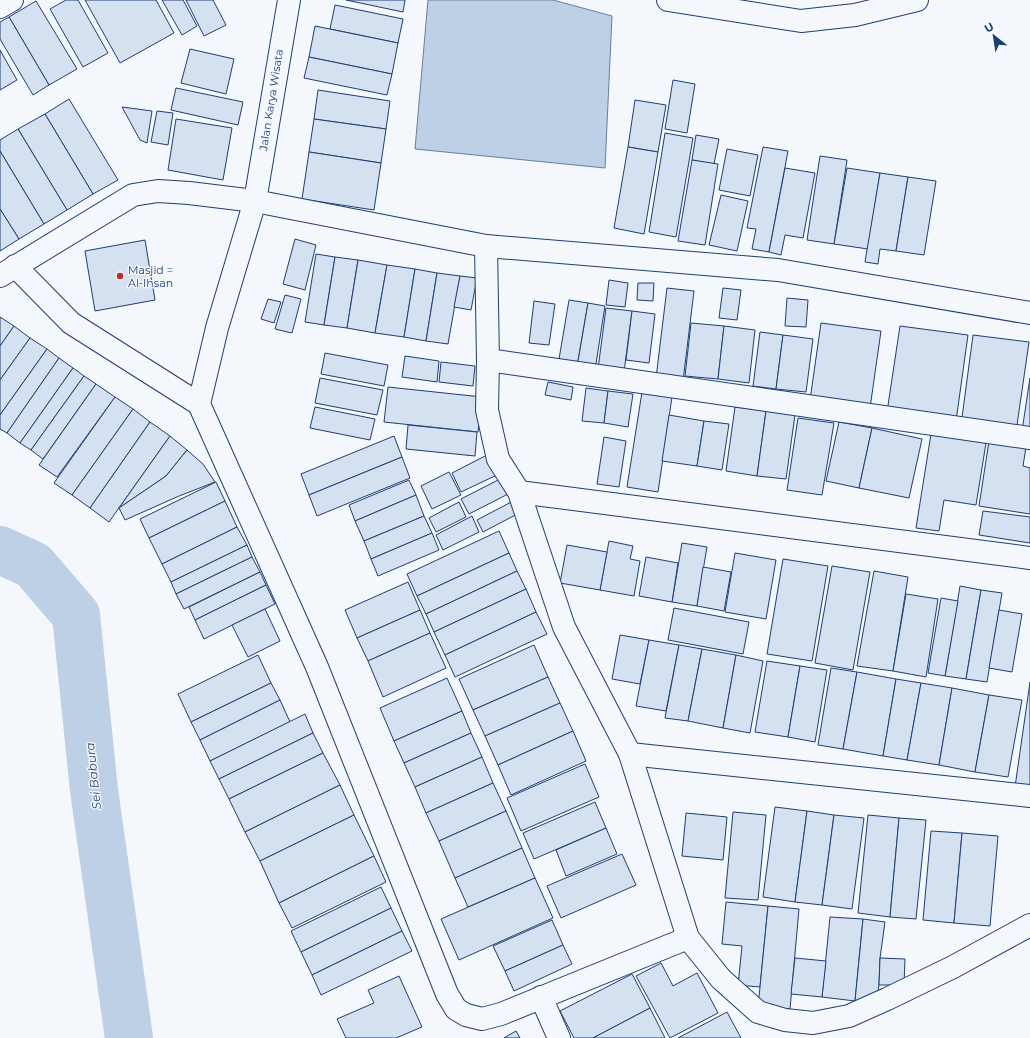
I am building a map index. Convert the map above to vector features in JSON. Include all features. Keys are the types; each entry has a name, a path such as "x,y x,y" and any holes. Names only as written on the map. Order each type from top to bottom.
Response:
{"street":[{"path":"0,7 12,0"},
{"name":"Jalan Karya Wisata","path":"199,404 217,328 254,201 289,0"},
{"path":"668,0 801,21 855,15 917,0"},
{"path":"688,938 501,1014 482,1019 466,1015 456,1009 450,999 317,667 199,404 71,323 8,271 133,195 158,191 189,193 254,201 486,246 778,270 1030,312"},
{"path":"486,246 488,360 487,410 498,459 519,492 564,627 630,754 688,938 721,979 758,1012 785,1020 813,1023 849,1016 881,1002 953,967 1030,926"},
{"path":"488,360 1030,438"},
{"path":"519,492 1030,558"},
{"path":"630,754 1030,796"},
{"path":"541,997 558,1038"}],"water":[{"path":"428,0 553,0 612,16 605,168 415,149"}],"building":[{"path":"66,0 78,0 108,53 83,67 50,9"},
{"path":"85,0 156,0 174,33 120,63"},
{"path":"162,0 183,0 197,26 182,35"},
{"path":"186,0 213,0 226,25 204,36"},
{"path":"346,0 405,0 403,12"},
{"path":"36,1 77,69 49,85 9,17"},
{"path":"335,5 403,19 398,43 330,29"},
{"path":"9,17 49,85 33,95 0,39 0,22"},
{"path":"315,26 398,43 392,74 309,57"},
{"path":"190,49 234,59 226,94 181,83"},
{"path":"0,50 17,80 0,90"},
{"path":"309,57 392,74 387,95 304,78"},
{"path":"673,80 695,84 687,133 665,129"},
{"path":"176,88 243,102 238,125 171,110"},
{"path":"318,90 390,101 386,129 314,119"},
{"path":"69,99 118,180 93,194 45,114"},
{"path":"635,100 666,105 658,152 628,147"},
{"path":"122,107 152,111 147,143 140,140"},
{"path":"157,111 173,113 168,145 151,142"},
{"path":"45,114 93,194 67,210 18,129"},
{"path":"176,119 232,128 223,180 168,170"},
{"path":"314,119 386,129 381,163 309,152"},
{"path":"18,129 67,210 44,224 0,151 0,140"},
{"path":"665,133 693,138 676,237 649,232"},
{"path":"696,135 719,139 714,164 692,160"},
{"path":"628,147 658,152 644,234 614,228"},
{"path":"763,147 788,151 769,252 752,249 756,229 747,228"},
{"path":"727,149 758,155 750,196 719,190"},
{"path":"0,151 44,224 19,239 0,209"},
{"path":"309,152 381,163 374,210 302,199"},
{"path":"820,156 847,160 834,244 807,240"},
{"path":"692,160 718,164 705,245 678,241"},
{"path":"785,168 815,173 803,238 785,235 781,255 769,252"},
{"path":"847,168 880,173 868,249 834,244"},
{"path":"880,173 908,177 896,251 880,249 878,264 865,262"},
{"path":"908,177 936,181 924,255 896,251"},
{"path":"721,195 748,201 737,251 709,245"},
{"path":"0,209 19,239 0,251"},
{"path":"295,239 316,245 305,290 283,284"},
{"name":"Masjid = Al-Ihsan","path":"145,240 155,300 95,311 85,251"},
{"path":"316,254 335,257 324,325 305,322"},
{"path":"335,257 358,260 347,328 324,325"},
{"path":"358,260 387,265 375,333 347,328"},
{"path":"387,265 415,269 404,337 375,333"},
{"path":"415,269 437,273 426,341 404,337"},
{"path":"437,273 460,276 448,344 426,341"},
{"path":"460,276 477,278 471,310 454,307"},
{"path":"609,280 628,283 625,307 606,305"},
{"path":"638,283 654,283 653,301 637,300"},
{"path":"667,288 694,291 683,381 656,378"},
{"path":"723,288 741,290 737,320 719,318"},
{"path":"285,295 301,299 292,333 275,329"},
{"path":"787,298 808,300 806,327 785,326"},
{"path":"268,299 281,302 274,323 261,319"},
{"path":"569,300 588,303 577,367 558,365"},
{"path":"534,301 555,304 549,345 529,343"},
{"path":"588,303 605,306 595,370 577,367"},
{"path":"606,308 632,311 624,372 598,369"},
{"path":"632,311 655,314 649,363 626,360"},
{"path":"0,317 14,326 0,346"},
{"path":"691,323 724,326 718,379 685,376"},
{"path":"821,323 881,331 870,408 810,400"},
{"path":"14,326 30,338 0,380 0,346"},
{"path":"724,326 755,330 749,383 718,379"},
{"path":"900,326 968,335 956,421 887,412"},
{"path":"760,332 783,335 776,389 753,386"},
{"path":"783,335 813,339 806,392 776,389"},
{"path":"973,335 1029,342 1016,432 961,425"},
{"path":"30,338 47,349 0,415 0,380"},
{"path":"47,349 59,358 7,433 0,429 0,415"},
{"path":"325,353 388,365 384,386 321,374"},
{"path":"405,356 439,361 437,382 402,377"},
{"path":"59,358 73,368 20,443 7,433"},
{"path":"441,362 475,366 473,386 439,382"},
{"path":"73,368 84,376 31,450 20,443"},
{"path":"84,376 96,384 43,459 31,450"},
{"path":"320,378 383,390 377,415 315,403"},
{"path":"1030,378 1030,432 1022,431"},
{"path":"548,382 573,387 571,400 545,395"},
{"path":"96,384 115,397 57,477 39,465"},
{"path":"388,387 482,397 478,432 384,422"},
{"path":"586,388 608,391 604,423 582,421"},
{"path":"608,391 633,394 628,427 604,423"},
{"path":"642,392 672,397 658,492 627,487"},
{"path":"115,397 133,409 72,495 54,483"},
{"path":"315,407 375,419 370,440 310,428"},
{"path":"735,407 766,411 757,476 726,471"},
{"path":"133,409 150,422 90,508 72,495"},
{"path":"766,411 795,415 786,479 757,476"},
{"path":"669,415 704,421 697,466 662,461"},
{"path":"798,418 834,423 822,495 787,490"},
{"path":"704,421 729,424 722,470 697,466"},
{"path":"150,422 170,436 109,522 90,508"},
{"path":"839,422 872,428 859,488 826,481"},
{"path":"408,425 477,432 475,456 406,449"},
{"path":"872,428 922,439 909,498 859,488"},
{"path":"931,434 986,443 976,505 944,500 939,531 916,528"},
{"path":"170,436 187,450 166,476 119,508"},
{"path":"394,436 402,457 309,495 301,474"},
{"path":"604,437 626,441 619,487 597,484"},
{"path":"989,441 1026,447 1023,466 1030,468 1030,514 979,506"},
{"path":"187,450 203,464 215,482 125,520 119,508 166,476"},
{"path":"489,454 499,474 461,492 452,473"},
{"path":"402,457 410,478 317,516 309,495"},
{"path":"449,472 461,495 432,509 421,486"},
{"path":"502,478 510,493 469,514 461,499"},
{"path":"409,480 416,495 355,521 349,505"},
{"path":"216,482 225,501 149,538 140,519"},
{"path":"416,495 424,516 364,541 355,521"},
{"path":"517,499 523,511 483,532 477,520"},
{"path":"225,501 237,527 162,564 149,538"},
{"path":"459,502 466,517 436,532 429,518"},
{"path":"983,511 1030,517 1030,543 979,535"},
{"path":"424,516 432,533 371,559 364,541"},
{"path":"472,516 479,532 443,550 436,535"},
{"path":"237,527 247,545 171,582 162,564"},
{"path":"499,531 509,553 417,596 407,574"},
{"path":"432,533 439,550 378,576 371,559"},
{"path":"609,541 633,546 630,559 640,561 634,596 600,590"},
{"path":"682,543 707,547 697,606 672,602"},
{"path":"247,545 252,557 176,594 171,582"},
{"path":"567,545 607,552 600,590 560,583"},
{"path":"509,553 517,571 426,614 417,596"},
{"path":"735,553 776,560 766,619 725,612"},
{"path":"252,557 260,572 184,609 176,594"},
{"path":"646,557 678,563 672,602 639,596"},
{"path":"783,559 828,566 812,661 767,654"},
{"path":"832,566 870,572 853,670 815,663"},
{"path":"703,567 731,572 724,611 697,606"},
{"path":"517,571 526,589 434,632 426,614"},
{"path":"874,571 908,577 893,671 857,666"},
{"path":"260,572 266,585 195,620 189,607"},
{"path":"408,582 420,610 357,638 345,610"},
{"path":"266,585 275,604 204,639 195,620"},
{"path":"960,586 981,590 966,679 945,676"},
{"path":"526,589 536,612 445,655 434,632"},
{"path":"981,590 1002,593 987,682 966,679"},
{"path":"906,594 938,599 926,677 893,671"},
{"path":"941,598 958,601 945,676 928,673"},
{"path":"674,608 749,622 743,654 668,640"},
{"path":"265,609 280,641 248,657 232,625"},
{"path":"420,610 430,633 368,661 357,638"},
{"path":"999,610 1022,614 1012,672 989,668"},
{"path":"536,612 547,634 455,677 445,655"},
{"path":"430,633 446,668 383,697 368,661"},
{"path":"620,635 649,640 640,684 612,679"},
{"path":"649,640 679,645 666,711 636,706"},
{"path":"534,645 548,677 473,710 459,679"},
{"path":"679,645 702,649 688,721 665,718"},
{"path":"702,649 736,655 723,728 688,721"},
{"path":"258,655 271,683 191,722 178,694"},
{"path":"736,655 763,661 750,733 723,728"},
{"path":"767,661 800,666 788,737 755,732"},
{"path":"800,666 827,670 815,742 788,737"},
{"path":"831,668 857,672 843,749 818,745"},
{"path":"857,672 896,679 883,756 843,749"},
{"path":"548,677 560,703 485,736 473,710"},
{"path":"447,678 462,711 394,741 380,708"},
{"path":"896,679 921,683 907,760 883,756"},
{"path":"1030,682 1030,789 1015,787"},
{"path":"271,683 280,700 200,740 191,722"},
{"path":"921,683 952,688 939,765 907,760"},
{"path":"952,688 989,695 975,772 939,765"},
{"path":"989,695 1022,700 1008,777 975,772"},
{"path":"280,700 290,722 210,761 200,740"},
{"path":"560,703 573,731 498,765 485,736"},
{"path":"462,711 471,733 404,763 394,741"},
{"path":"305,714 313,733 219,779 210,761"},
{"path":"573,731 586,761 511,795 498,765"},
{"path":"313,733 323,753 229,799 219,779"},
{"path":"471,733 482,757 415,787 404,763"},
{"path":"323,753 340,785 245,832 229,799"},
{"path":"482,757 493,783 426,813 415,787"},
{"path":"585,764 599,797 521,831 507,798"},
{"path":"493,783 506,811 439,841 426,813"},
{"path":"340,785 354,815 260,861 245,832"},
{"path":"595,802 606,828 534,859 523,833"},
{"path":"775,807 807,811 795,902 763,897"},
{"path":"506,811 522,848 455,878 439,841"},
{"path":"807,811 834,815 822,905 795,902"},
{"path":"733,812 766,815 758,900 725,898"},
{"path":"686,813 727,817 723,860 682,856"},
{"path":"354,815 374,856 279,903 260,861"},
{"path":"834,815 864,818 852,909 822,905"},
{"path":"868,815 899,818 890,917 858,913"},
{"path":"899,818 926,820 916,919 890,917"},
{"path":"606,828 617,854 566,876 556,850"},
{"path":"931,831 962,833 954,923 923,920"},
{"path":"962,833 998,836 990,926 954,923"},
{"path":"522,848 535,878 468,907 455,878"},
{"path":"622,854 636,885 561,918 547,886"},
{"path":"374,856 386,882 292,928 279,903"},
{"path":"535,878 553,918 459,960 441,919"},
{"path":"381,887 391,908 301,952 291,931"},
{"path":"726,902 768,906 760,987 738,985 742,946 722,944"},
{"path":"768,906 799,909 790,1009 758,1007"},
{"path":"391,908 402,931 312,975 301,952"},
{"path":"830,917 863,919 855,1001 822,997"},
{"path":"863,919 885,922 876,1002 855,1001"},
{"path":"552,920 563,945 505,971 493,946"},
{"path":"402,931 412,951 321,995 312,975"},
{"path":"563,945 572,964 514,991 505,971"},
{"path":"795,958 826,961 822,997 791,994"},
{"path":"880,958 905,959 904,985 879,985"},
{"path":"661,963 673,986 697,973 718,1013 670,1038 636,976"},
{"path":"632,974 650,1008 593,1038 574,1038 560,1011"},
{"path":"399,976 422,1027 396,1038 346,1038 337,1019 374,1003 368,990"},
{"path":"650,1008 665,1038 593,1038"},
{"path":"727,1012 741,1038 678,1038"},
{"path":"516,1031 520,1038 504,1038"}],"waterway":[{"name":"Sei Babura","path":"0,550 33,565 76,615 94,790 129,1038"}],"place":[{"name":"Masjid = Al-Ihsan","path":"120,276"}]}
